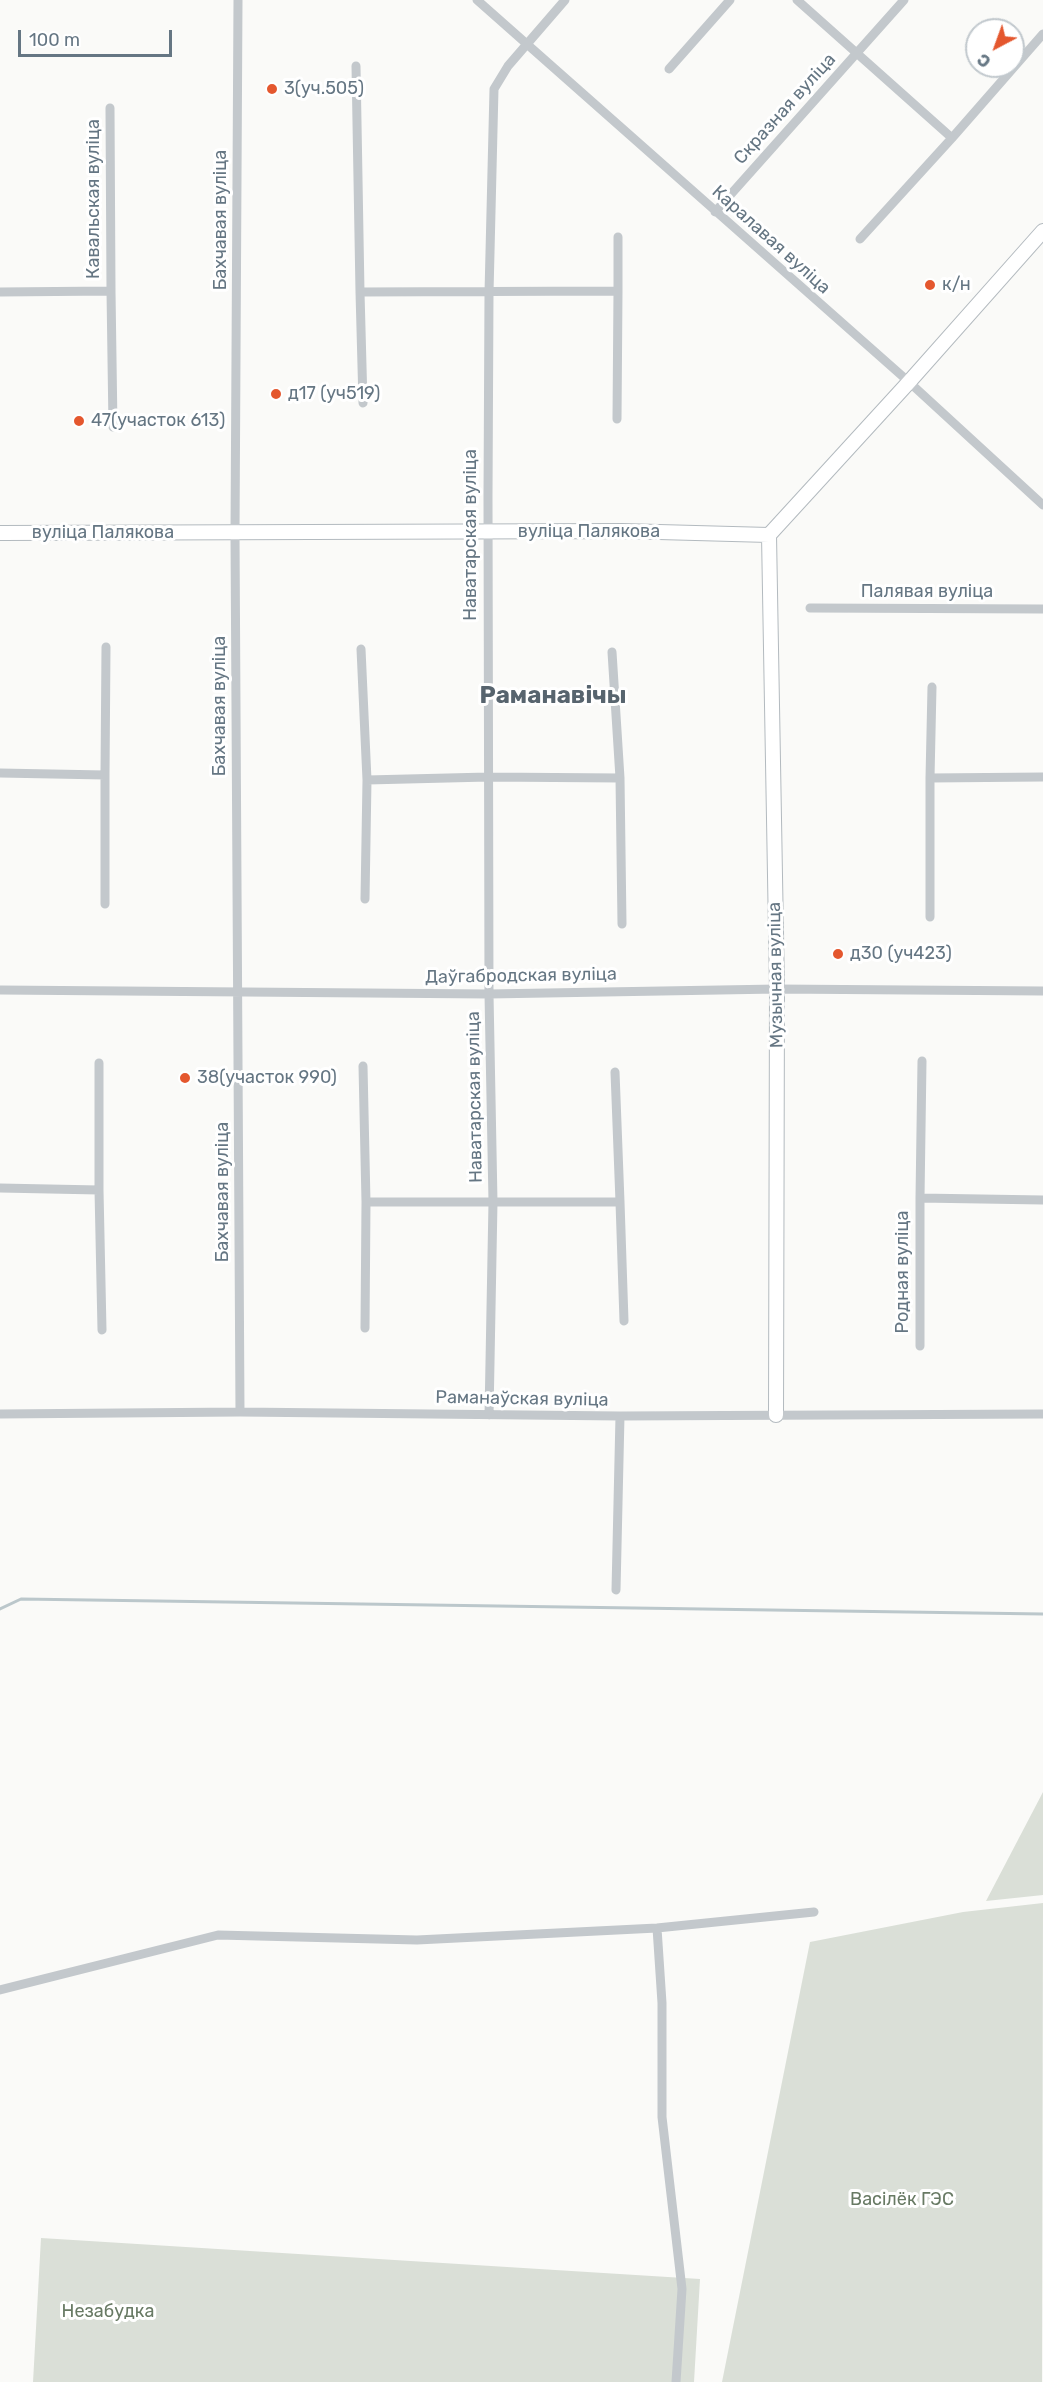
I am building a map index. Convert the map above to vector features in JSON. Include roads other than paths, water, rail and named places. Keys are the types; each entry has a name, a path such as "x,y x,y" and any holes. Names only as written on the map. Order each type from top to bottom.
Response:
{"street":[{"name":"Бахчавая вуліца","path":"238,0 235,533 240,1412"},
{"name":"Каралавая вуліца","path":"477,0 909,382 1043,505"},
{"name":"Наватарская вуліца","path":"489,1415 493,1202 489,994 488,532 489,292 494,88 508,66 565,0"},
{"path":"669,69 730,0"},
{"name":"Скразная вуліца","path":"797,0 952,138"},
{"name":"Скразная вуліца","path":"715,212 904,0"},
{"path":"860,239 1043,34"},
{"path":"356,66 363,403"},
{"name":"Кавальская вуліца","path":"110,108 113,428"},
{"path":"769,535 1043,231"},
{"path":"617,419 618,237"},
{"name":"Кавальская вуліца","path":"0,292 111,291"},
{"path":"360,292 618,291"},
{"name":"вуліца Палякова","path":"0,533 622,531 769,535"},
{"name":"Музычная вуліца","path":"769,535 777,988 776,1415"},
{"name":"Палявая вуліца","path":"810,608 1043,609"},
{"path":"105,904 106,647"},
{"path":"362,649 367,780 365,899"},
{"path":"612,652 620,778 622,924"},
{"path":"930,917 932,687"},
{"path":"0,773 105,775"},
{"path":"367,780 488,777 620,778"},
{"path":"930,778 1043,777"},
{"name":"Даўгабродская вуліца","path":"0,990 489,994 777,988 1043,991"},
{"name":"Родная вуліца","path":"920,1346 922,1061"},
{"path":"99,1064 102,1330"},
{"path":"363,1066 366,1202 365,1328"},
{"path":"615,1072 624,1321"},
{"path":"0,1188 99,1190"},
{"name":"Родная вуліца","path":"920,1198 1043,1200"},
{"name":"Наватарская вуліца","path":"366,1202 620,1202"},
{"name":"Раманаўская вуліца","path":"0,1414 240,1412 620,1416 1043,1414"},
{"path":"616,1590 620,1416"},
{"path":"0,1989 218,1935 417,1940 657,1928 814,1912"},
{"path":"657,1928 662,2003 662,2117 682,2289 676,2382"}],"waterway":[{"path":"0,1609 21,1599 1043,1614"}],"place":[{"name":"3(уч.505)","path":"272,89"},
{"name":"к/н","path":"930,285"},
{"name":"д17 (уч519)","path":"276,394"},
{"name":"47(участок 613)","path":"79,421"},
{"name":"д30 (уч423)","path":"838,954"},
{"name":"38(участок 990)","path":"185,1078"}],"district":[{"name":"Раманавічы","path":"553,696"}],"park label":[{"name":"Васілёк ГЭС","path":"902,2200"},
{"name":"Незабудка","path":"108,2312"}]}
